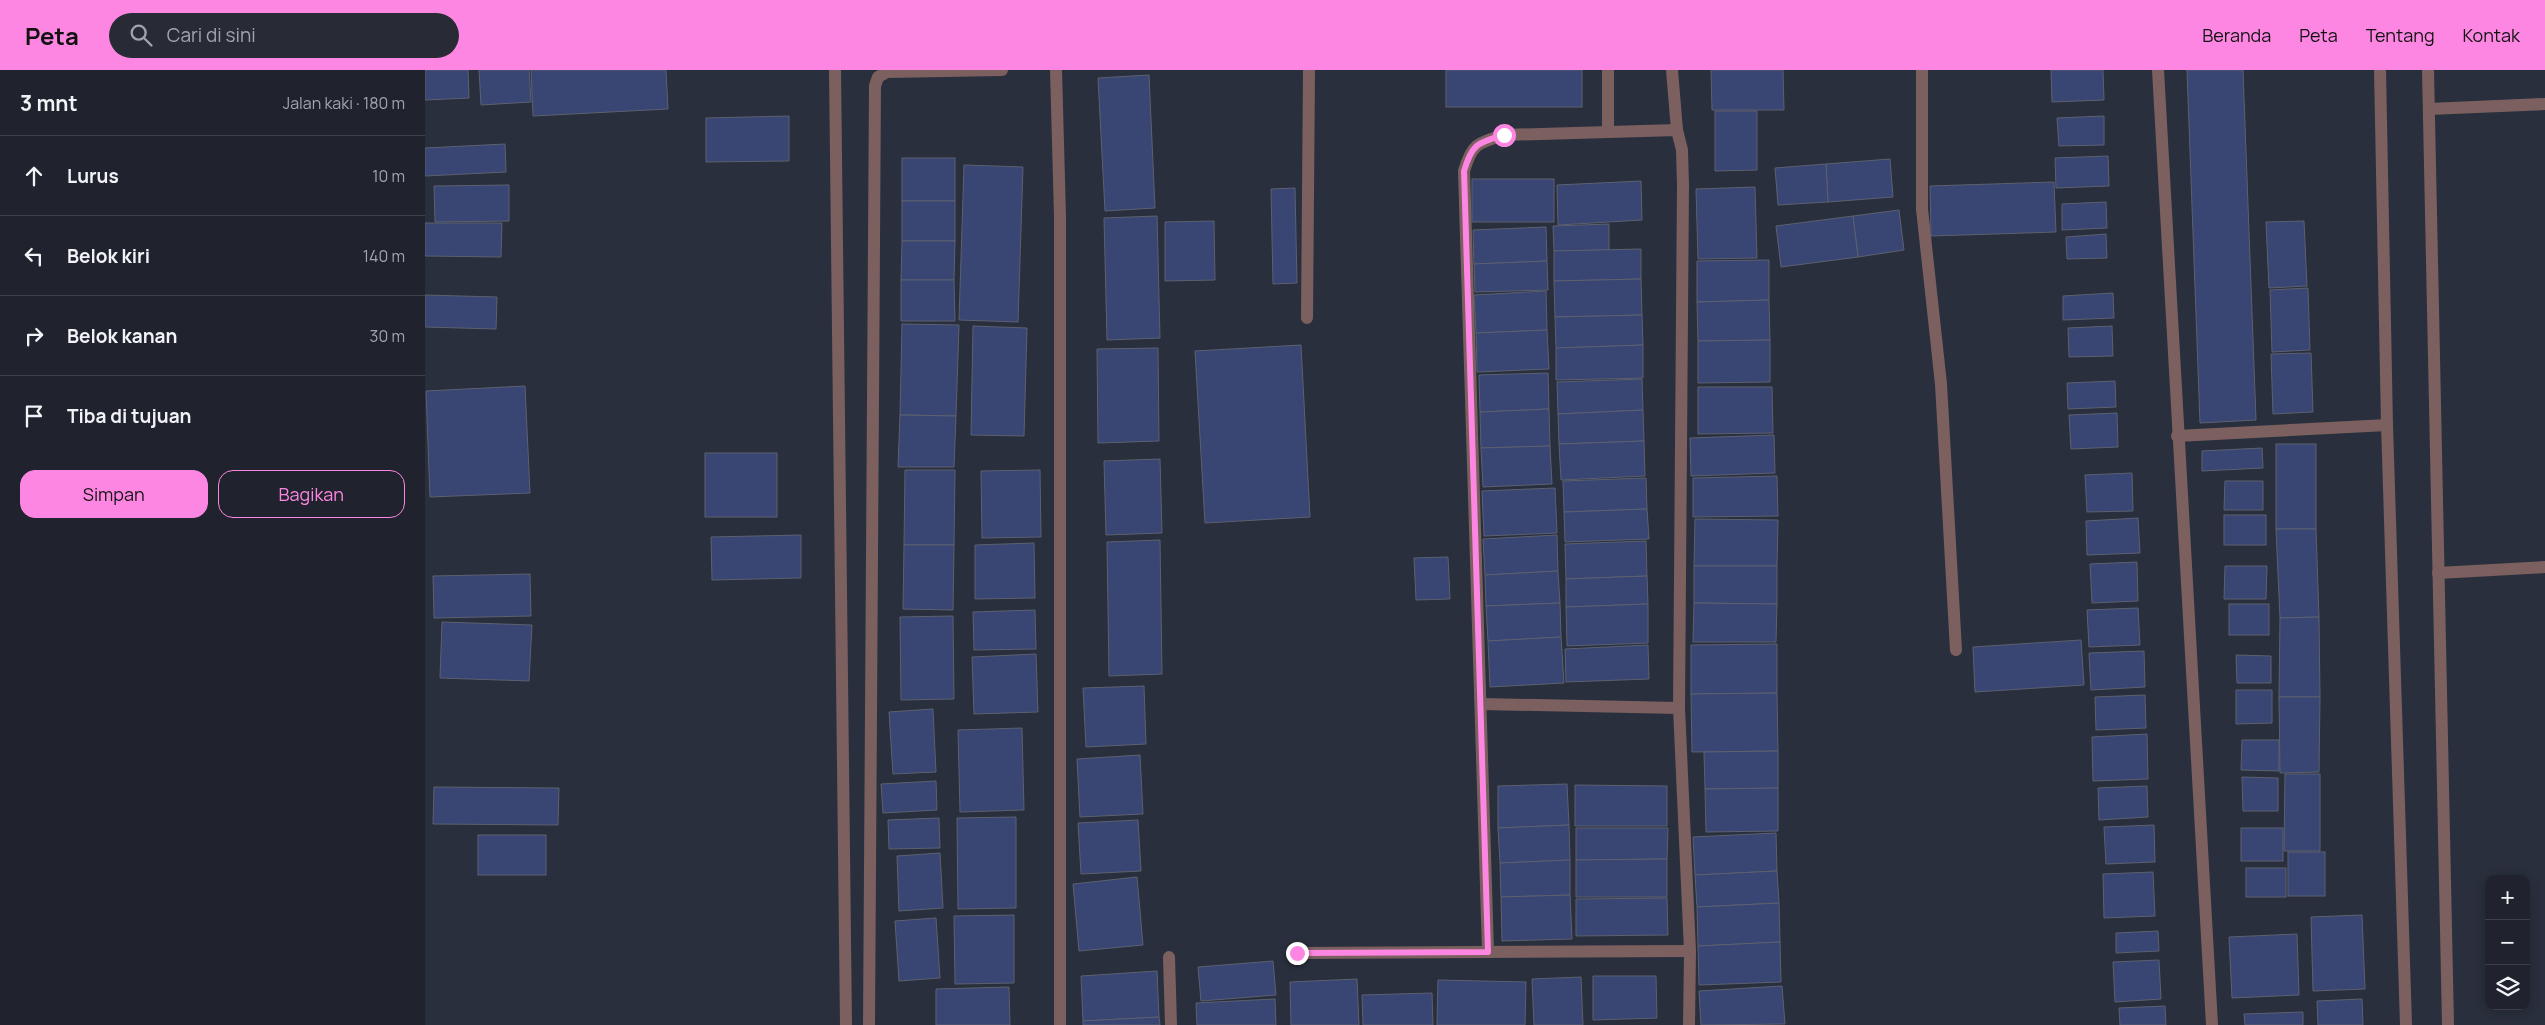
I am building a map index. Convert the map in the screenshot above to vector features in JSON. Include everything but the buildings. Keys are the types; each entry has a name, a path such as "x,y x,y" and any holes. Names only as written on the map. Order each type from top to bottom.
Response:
{"street":[{"path":"835,70 846,1025"},
{"path":"869,1025 875,86 878,77 887,72 1002,70"},
{"path":"1056,70 1060,216 1060,1025"},
{"path":"1307,318 1309,70"},
{"path":"1608,70 1608,132"},
{"path":"1671,70 1677,130 1682,150 1683,184 1679,708 1690,951 1689,1025"},
{"path":"1922,70 1922,209 1941,384 1956,650"},
{"path":"2158,70 2177,436 2212,1025"},
{"path":"2380,70 2387,425 2406,1025"},
{"path":"2428,70 2448,1025"},
{"path":"2429,109 2545,104"},
{"path":"1488,952 1482,704 1464,171 1470,152 1483,141 1504,135 1677,130"},
{"path":"2177,436 2387,425"},
{"path":"2438,573 2545,567"},
{"path":"1482,704 1679,708"},
{"path":"1297,953 1690,951"},
{"path":"1169,957 1171,1025"}],"route":[{"path":"1297,953 1488,952 1482,704 1464,171 1470,152 1483,141 1504,135"}]}
